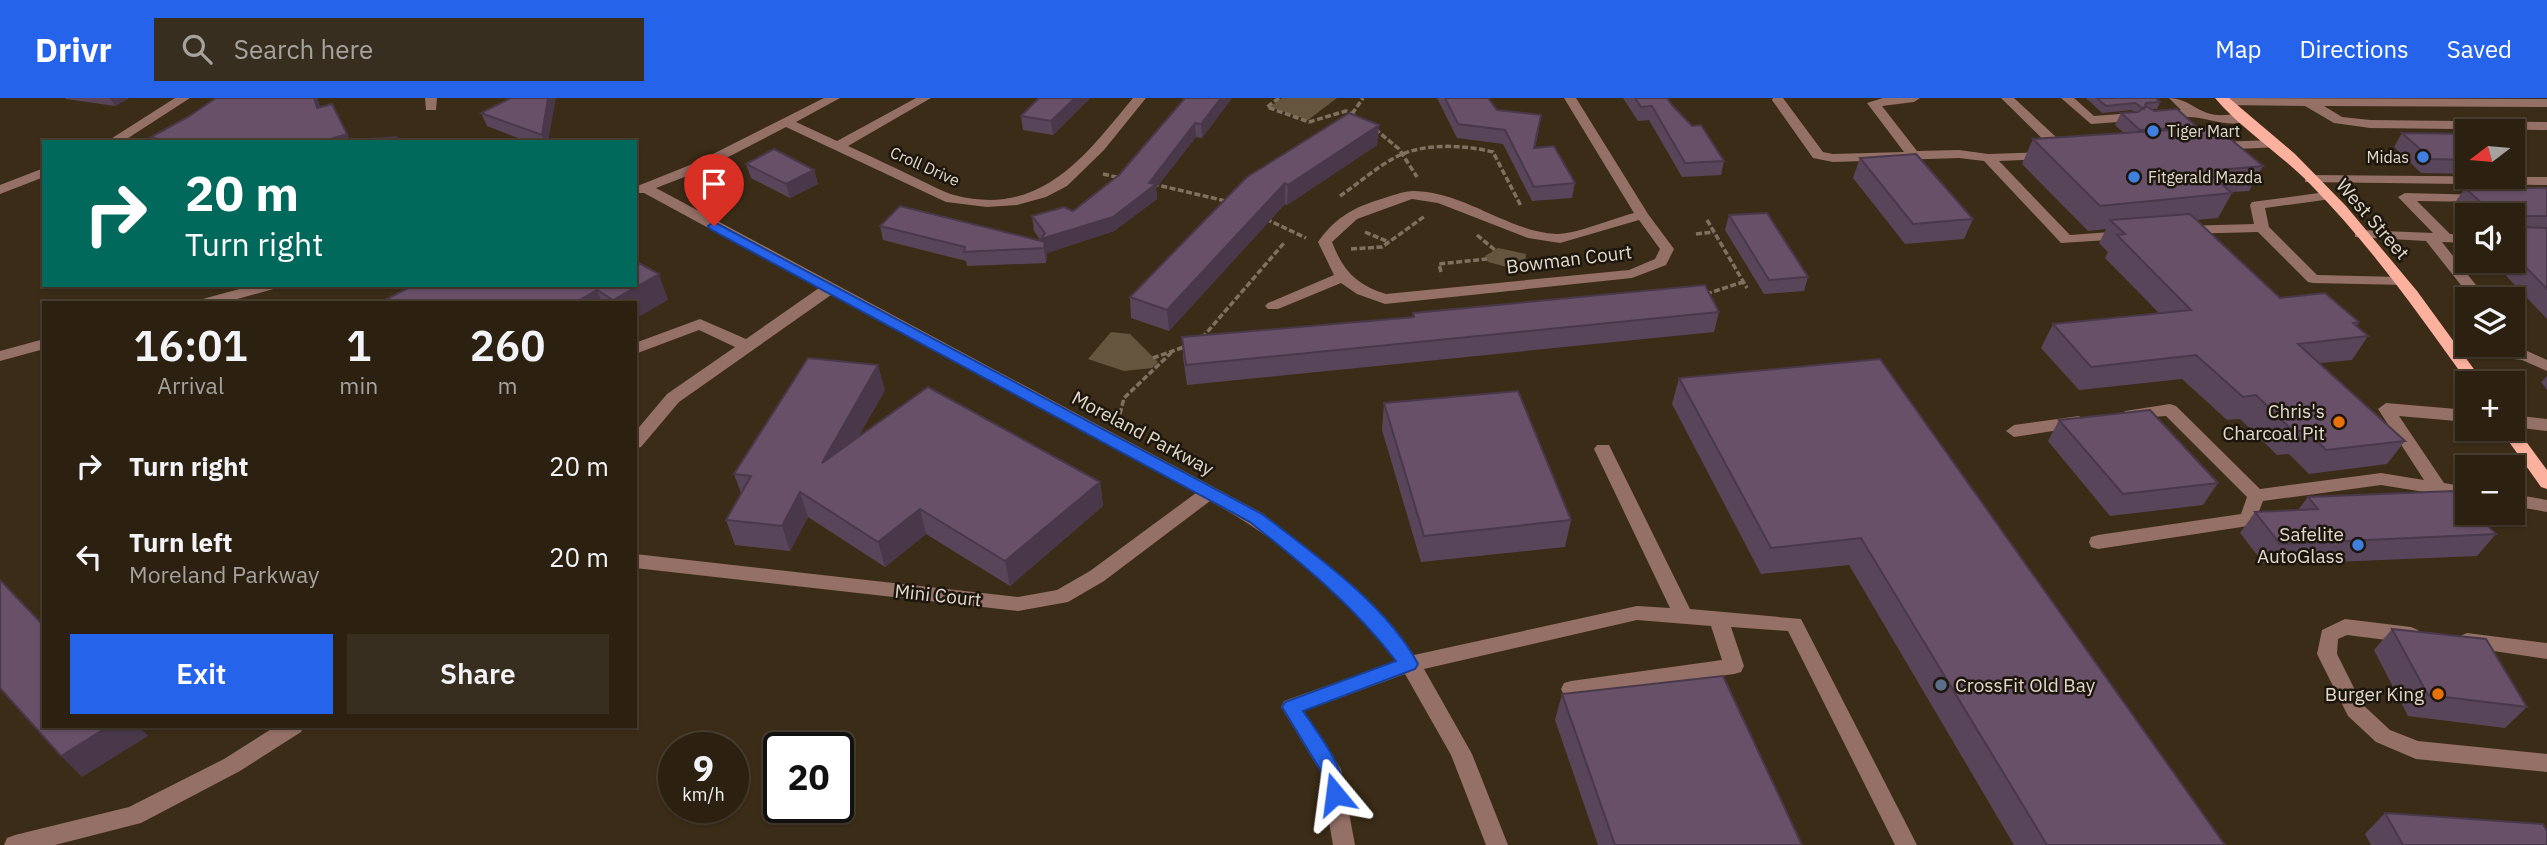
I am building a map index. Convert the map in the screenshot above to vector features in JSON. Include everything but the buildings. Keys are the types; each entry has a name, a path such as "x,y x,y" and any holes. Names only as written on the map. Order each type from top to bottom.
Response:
{"main road":[{"name":"West Street","path":"2223,100 2311,179 2400,282 2468,371"},
{"path":"2517,441 2547,483"}],"street":[{"path":"115,140 184,98"},
{"path":"640,190 691,170 834,98"},
{"path":"838,146 925,98"},
{"name":"Croll Drive","path":"787,123 951,199 979,204 1008,203 1057,189 1074,176 1140,98"},
{"path":"1570,98 1642,215"},
{"path":"1914,98 1873,103 1914,156"},
{"path":"2007,98 2066,154"},
{"path":"2067,98 2091,120 2128,118 2112,107"},
{"path":"2175,98 2193,113"},
{"path":"2304,99 2339,120 2370,124 2547,126"},
{"path":"1778,100 1818,155 1833,158 1959,155 1988,158 2086,152"},
{"path":"2223,100 2547,103"},
{"path":"2151,110 2166,115 2193,113 2215,119 2244,118"},
{"path":"2197,146 2275,144"},
{"path":"1988,158 2066,240 2135,234"},
{"path":"0,190 42,173"},
{"path":"2311,179 2547,181"},
{"name":"Moreland Parkway","path":"640,190 830,288 1256,518 1318,566 1373,618 1424,684 1478,786 1497,845"},
{"name":"Bowman Court","path":"1412,195 1441,199 1533,235 1560,239 1642,215 1667,249 1661,262 1632,274 1385,299 1359,290 1342,277 1325,242 1330,234 1354,215 1412,195"},
{"path":"2326,196 2257,205 2262,228 2313,279 2400,282"},
{"path":"2447,239 2405,197 2501,198"},
{"path":"2162,231 2262,228"},
{"path":"2360,234 2455,239"},
{"path":"2431,238 2470,287"},
{"path":"1273,306 1342,277"},
{"path":"212,301 264,287"},
{"path":"637,441 673,398 830,288"},
{"path":"637,348 700,324 747,346"},
{"path":"4,357 42,345"},
{"path":"2451,347 2455,347"},
{"path":"2525,355 2547,366"},
{"path":"2439,489 2386,409 2455,415"},
{"path":"2118,417 2170,410 2256,496"},
{"path":"2014,431 2092,421"},
{"path":"2525,422 2547,425"},
{"path":"1603,449 1684,616"},
{"path":"2256,496 2381,479 2455,491"},
{"name":"Mini Court","path":"637,561 1018,604 1061,597 1097,576 1209,493"},
{"path":"2098,542 2248,519 2256,496"},
{"path":"2525,502 2547,506"},
{"path":"1344,845 1330,769 1291,707 1409,664 1637,613 1794,624 1906,845"},
{"path":"1570,688 1734,666 1718,618"},
{"path":"2426,637 2345,627 2329,635 2327,654 2355,710 2383,736 2416,750 2547,763"},
{"path":"2453,640 2547,651"},
{"path":"15,845 132,816 232,765 291,728"}],"path":[{"path":"1279,98 1267,107 1309,122 1346,111 1364,122"},
{"path":"1352,114 1363,98"},
{"path":"1373,128 1402,154 1417,177 1417,188"},
{"path":"1340,196 1402,154 1468,146 1493,152 1521,206"},
{"path":"1103,174 1129,179"},
{"path":"1142,182 1221,198 1233,204"},
{"path":"1257,215 1313,240"},
{"path":"1351,249 1364,252 1384,248 1428,215"},
{"path":"1707,220 1747,288"},
{"path":"1696,234 1714,232"},
{"path":"1376,236 1390,243"},
{"path":"1200,342 1206,330 1284,243"},
{"path":"1445,283 1439,264 1486,259"},
{"path":"1695,299 1743,282"},
{"path":"1153,358 1200,342 1212,341"},
{"path":"1120,414 1124,398 1173,351"}],"shaded area":[{"path":"1282,98 1337,98 1308,120 1270,107"},
{"path":"1498,248 1526,254 1525,265 1511,268 1488,262 1485,256"},
{"path":"1111,332 1130,334 1158,362 1152,368 1124,371 1088,359"}],"place":[{"name":"Tiger Mart","path":"2153,131"},
{"name":"Midas","path":"2423,157"},
{"name":"Fitgerald Mazda","path":"2134,177"},
{"name":"Chris's Charcoal Pit","path":"2339,422"},
{"name":"Safelite AutoGlass","path":"2358,545"},
{"name":"CrossFit Old Bay","path":"1941,685"},
{"name":"Burger King","path":"2438,694"}],"route":[{"path":"714,226 1256,518 1318,566 1373,618 1409,664 1291,707 1330,769 1335,794"}]}
